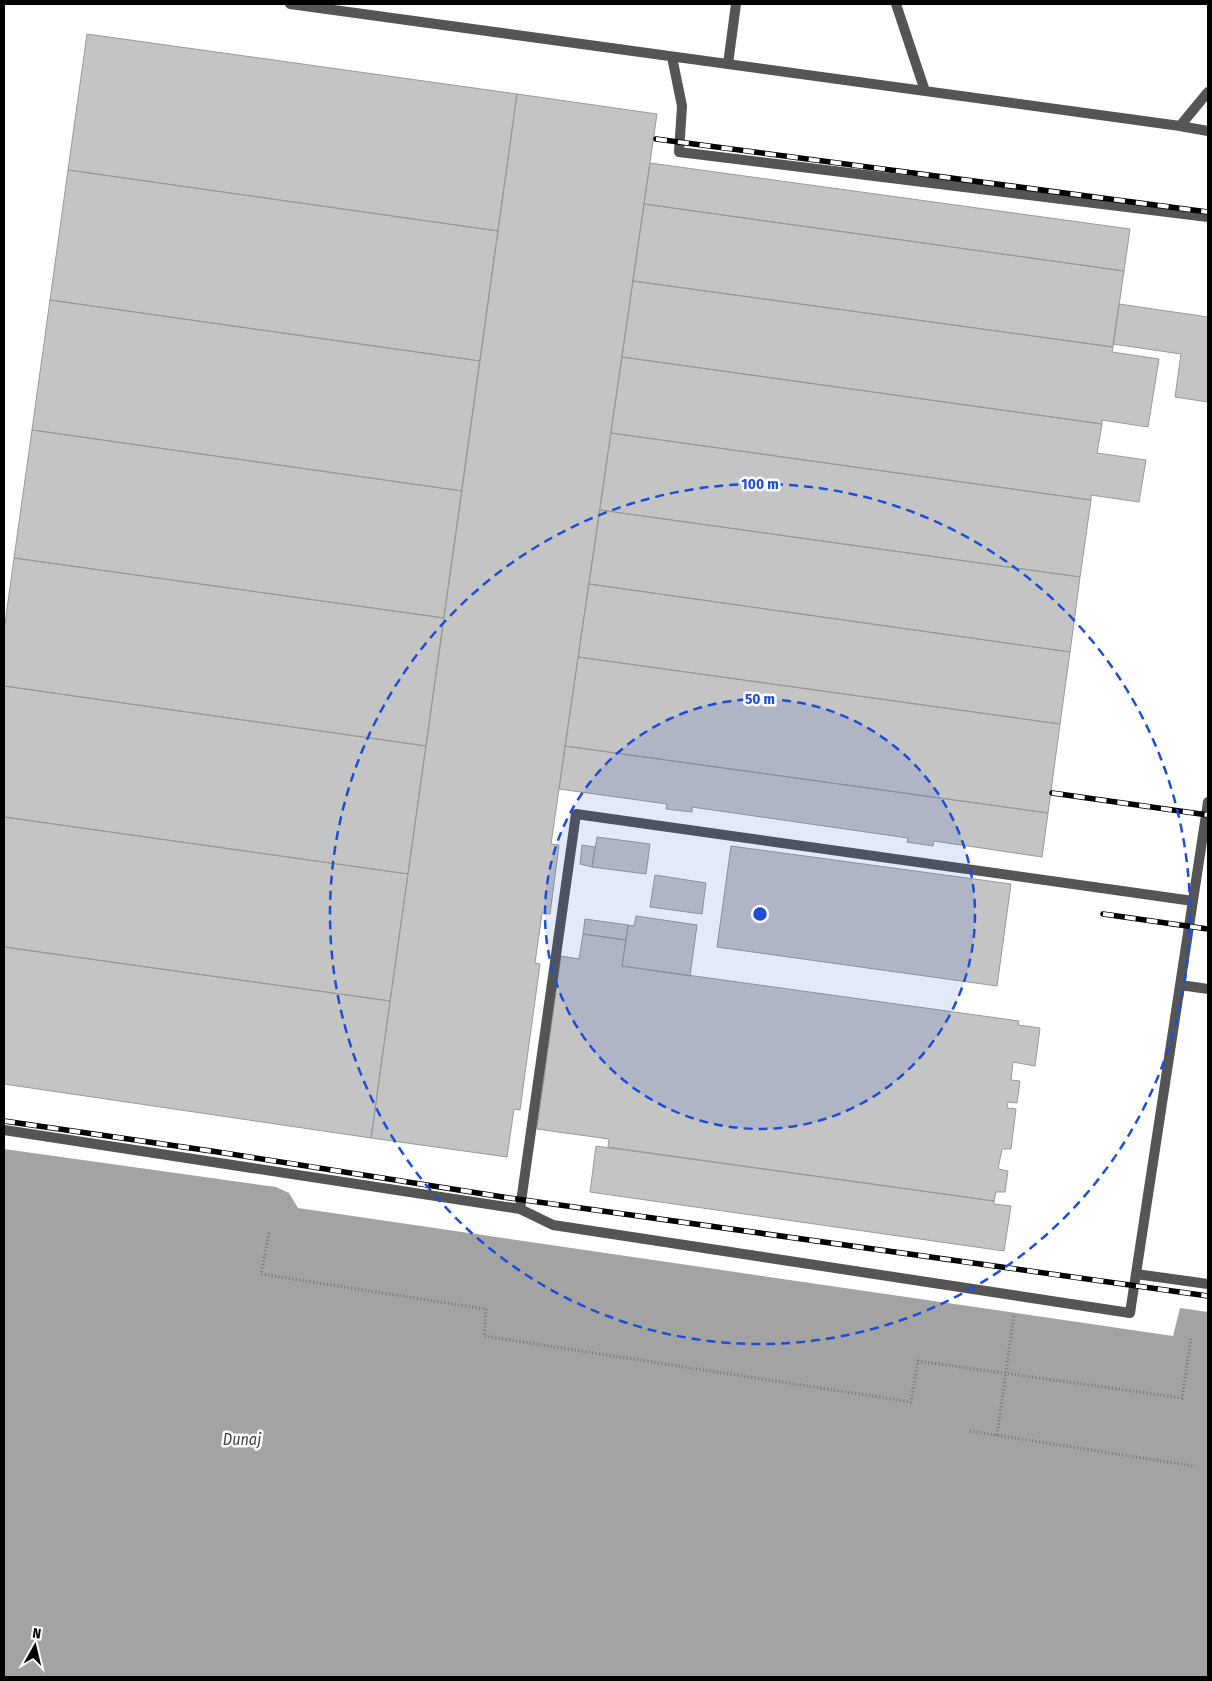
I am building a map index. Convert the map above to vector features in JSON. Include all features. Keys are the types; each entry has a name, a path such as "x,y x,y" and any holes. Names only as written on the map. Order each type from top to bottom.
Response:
{"lane":[{"path":"290,4 1180,126 1208,132"},
{"path":"728,64 736,4"},
{"path":"896,4 924,91"},
{"path":"672,57 682,106 679,152 1208,217"},
{"path":"1180,126 1208,92"},
{"path":"4,1130 520,1209 553,1225 1130,1313 1208,802"},
{"path":"520,1209 576,814 1193,901"},
{"path":"1180,985 1208,989"},
{"path":"1136,1274 1208,1284"}],"path":[{"path":"269,1233 261,1274 486,1309 484,1336 911,1402 918,1361 1182,1398 1191,1337"},
{"path":"997,1435 1016,1297"},
{"path":"970,1431 1193,1466"}],"water":[{"name":"Dunaj","path":"4,1149 276,1187 289,1193 298,1208 1173,1336 1180,1308 1208,1312 1208,1677 4,1677"}],"building":[{"path":"87,34 517,94 498,231 68,170"},
{"path":"517,94 657,114 551,844 559,845 550,914 542,913 535,963 540,964 520,1110 514,1109 507,1157 371,1138"},
{"path":"650,163 1130,229 1124,271 644,204"},
{"path":"68,170 498,231 480,361 50,300"},
{"path":"644,204 1124,271 1113,347 633,281"},
{"path":"633,281 1113,347 1112,352 1159,359 1148,427 1102,420 1102,424 622,357"},
{"path":"50,300 480,361 462,491 32,430"},
{"path":"1119,304 1208,317 1208,402 1175,397 1181,354 1113,344"},
{"path":"622,357 1102,424 1097,453 1146,460 1139,502 1091,495 1091,500 611,433"},
{"path":"32,430 462,491 444,618 14,558"},
{"path":"611,433 1091,500 1080,577 600,510"},
{"path":"600,510 1080,577 1070,652 589,584"},
{"path":"14,558 444,618 426,746 4,686 4,631"},
{"path":"589,584 1070,652 1060,724 578,657"},
{"path":"578,657 1060,724 1048,813 565,746"},
{"path":"4,686 426,746 408,874 4,817"},
{"path":"565,746 1048,813 1042,857 934,841 933,846 907,842 908,838 692,807 692,812 666,809 667,804 559,789"},
{"path":"4,817 408,874 390,1001 4,947"},
{"path":"597,837 650,844 646,874 592,867"},
{"path":"582,845 595,847 592,867 580,864"},
{"path":"731,846 1011,884 997,986 717,947"},
{"path":"655,875 706,883 702,914 650,907"},
{"path":"636,916 697,925 690,976 622,966 628,925 634,926"},
{"path":"585,919 628,925 626,940 583,934"},
{"path":"583,934 626,940 622,966 1019,1021 1018,1025 1040,1028 1035,1066 1013,1062 1011,1080 1020,1081 1017,1103 1008,1102 1007,1108 1016,1109 1011,1149 1002,1149 998,1169 1008,1171 1005,1192 996,1192 994,1201 608,1147 609,1139 537,1129 561,956 579,959"},
{"path":"4,947 390,1001 371,1138 4,1084"},
{"path":"596,1146 994,1201 994,1204 1011,1206 1004,1251 590,1192"}],"railway":[{"path":"656,139 1208,212"},
{"path":"1052,793 1208,815"},
{"path":"1103,914 1208,929"},
{"path":"4,1121 218,1152 503,1197 1208,1296"}]}
